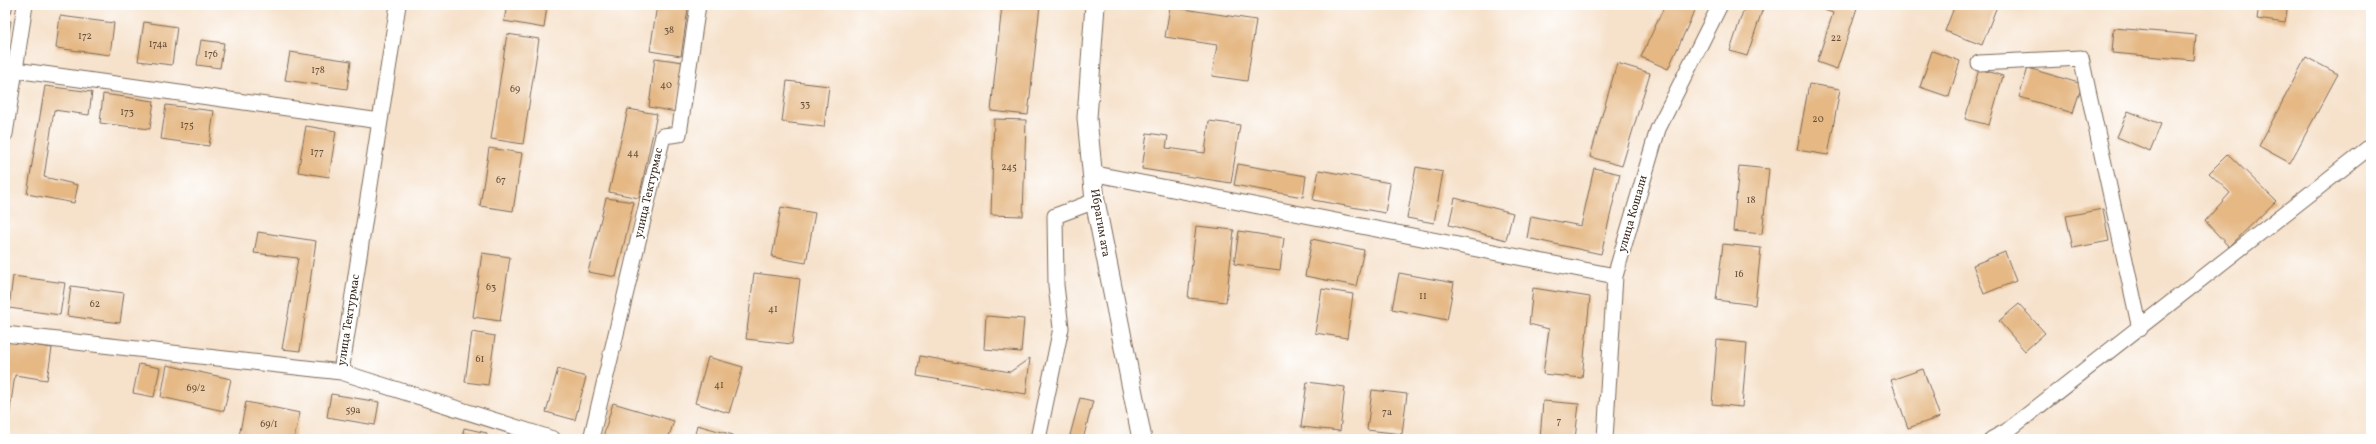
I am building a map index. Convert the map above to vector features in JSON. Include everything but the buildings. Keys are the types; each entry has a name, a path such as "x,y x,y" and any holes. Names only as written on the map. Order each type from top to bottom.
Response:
{"street":[{"path":"5,134 24,5"},
{"name":"улица Тектурмас","path":"5,334 341,372 398,5"},
{"name":"улица Тектурмас","path":"591,439 663,136 679,134 698,5"},
{"name":"Ибрагим ата","path":"1095,5 1087,118 1091,173 1095,201 1142,439"},
{"name":"улица Кошали","path":"1605,439 1615,276 1658,129 1720,5"},
{"path":"1979,63 2081,58 2140,329"},
{"path":"15,70 380,121"},
{"path":"1992,439 2007,431 2140,329 2371,146"},
{"path":"1091,173 1615,276"},
{"path":"1038,439 1061,328 1056,285 1055,216 1095,201"},
{"path":"341,372 552,439"}]}
